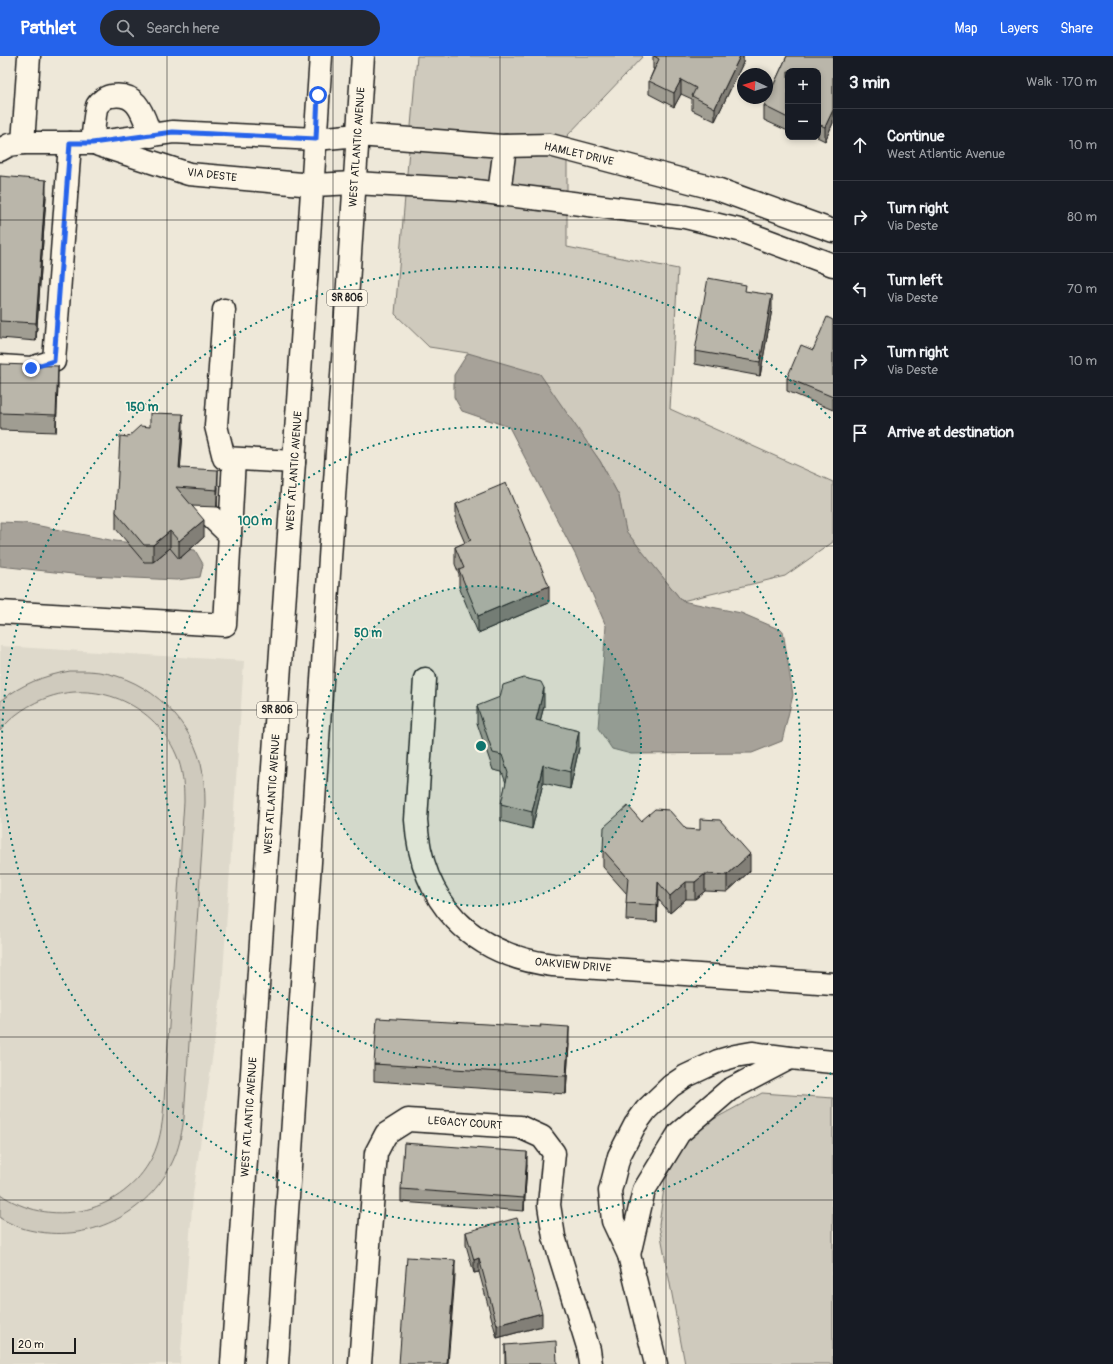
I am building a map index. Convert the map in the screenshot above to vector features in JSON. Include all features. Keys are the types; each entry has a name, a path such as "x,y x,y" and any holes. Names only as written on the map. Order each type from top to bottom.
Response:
{"street":[{"path":"23,143 29,56"},
{"name":"WEST ATLANTIC AVENUE","path":"232,1364 321,56"},
{"name":"WEST ATLANTIC AVENUE","path":"278,1364 363,56"},
{"path":"92,143 97,106 109,96 119,95 135,101 151,136"},
{"name":"VIA DESTE","path":"0,150 9,145 23,143 92,143 173,132 316,139"},
{"name":"HAMLET DRIVE","path":"316,139 358,135 505,146 550,145 717,189 833,231"},
{"path":"0,366 31,368 54,361 70,143"},
{"name":"VIA DESTE","path":"92,143 189,174 313,185"},
{"path":"499,194 505,146"},
{"path":"313,185 355,184 460,189 685,217 739,230 833,265"},
{"path":"0,612 225,625 230,535 229,458 216,426 224,310"},
{"path":"210,475 229,458 294,462"},
{"path":"200,506 230,535"},
{"name":"OAKVIEW DRIVE","path":"425,678 416,820 417,837 425,870 432,885 450,913 474,936 489,946 504,953 519,959 536,963 833,984"},
{"path":"656,1364 629,1255 613,1221 610,1190 619,1156 632,1130 646,1110 671,1086 686,1076 718,1061 752,1053 833,1062"},
{"path":"629,1255 644,1190 679,1133 729,1090 790,1058"},
{"name":"LEGACY COURT","path":"360,1364 376,1153 386,1134 408,1120 520,1127 542,1137 554,1153 549,1206 554,1237 589,1350 591,1364"}],"shaded area":[{"path":"417,56 643,56 567,136 567,247 678,269 670,409 833,482 833,542 785,576 682,601 625,531 619,496 600,461 581,435 468,353 429,347 395,314"},
{"path":"468,353 540,374 600,461 619,496 626,531 682,601 741,613 783,631 793,695 782,741 752,753 631,754 612,749 598,728 606,626 576,556 509,427 462,411 454,397 454,375"},
{"path":"0,522 25,523 115,541 195,550 203,564 200,577 177,580 91,576 0,566"},
{"path":"0,646 244,661 222,988 193,1195 180,1364 0,1364"},
{"path":"70,671 88,671 126,679 144,688 174,713 195,746 203,774 205,803 184,1118 177,1151 165,1176 152,1193 136,1207 118,1219 98,1227 77,1232 56,1233 25,1229 0,1218 0,1194 19,1205 40,1211 61,1213 81,1211 101,1205 120,1195 136,1181 149,1163 159,1140 163,1116 184,802 182,772 176,754 167,737 154,722 140,710 124,701 106,695 87,692 68,693 49,697 22,710 0,731 0,701 25,685 50,675"},
{"path":"762,1093 833,1098 833,1364 685,1364 659,1225 665,1180 692,1131"}],"building":[{"path":"654,56 740,56 715,108 692,96 696,88 681,80 674,93 649,81 659,59"},
{"path":"787,56 833,56 833,110 825,127 821,125 821,68 785,68 785,116 764,106 765,104 773,104 773,86"},
{"path":"0,176 46,180 36,323 0,321"},
{"path":"708,278 746,285 745,291 772,295 760,362 695,351"},
{"path":"827,317 833,320 833,397 787,378 801,345 813,350"},
{"path":"0,364 58,366 56,415 0,413"},
{"path":"150,413 183,414 179,468 218,470 217,490 176,487 204,520 179,541 170,531 153,545 144,545 116,512 120,436 128,437 140,426 150,427"},
{"path":"506,483 549,586 478,616 459,570 464,568 455,547 471,540 456,504"},
{"path":"524,678 541,682 544,688 536,720 579,731 570,772 543,765 532,812 501,804 508,773 502,755 493,753 477,706 500,697 503,685"},
{"path":"628,806 641,821 655,809 669,810 686,829 700,830 700,819 720,820 750,854 727,875 705,874 695,882 686,882 670,896 658,882 657,905 626,903 628,878 603,850 604,827"},
{"path":"377,1018 541,1027 540,1025 569,1027 566,1076 374,1064"},
{"path":"404,1143 527,1152 524,1198 401,1189"},
{"path":"517,1218 542,1313 497,1325 479,1258 474,1260 466,1232"},
{"path":"407,1257 455,1260 447,1364 399,1364"},
{"path":"556,1341 557,1364 506,1364 505,1345"}],"route":[{"path":"31,368 54,361 70,143 92,143 173,132 316,139 318,95"}]}
